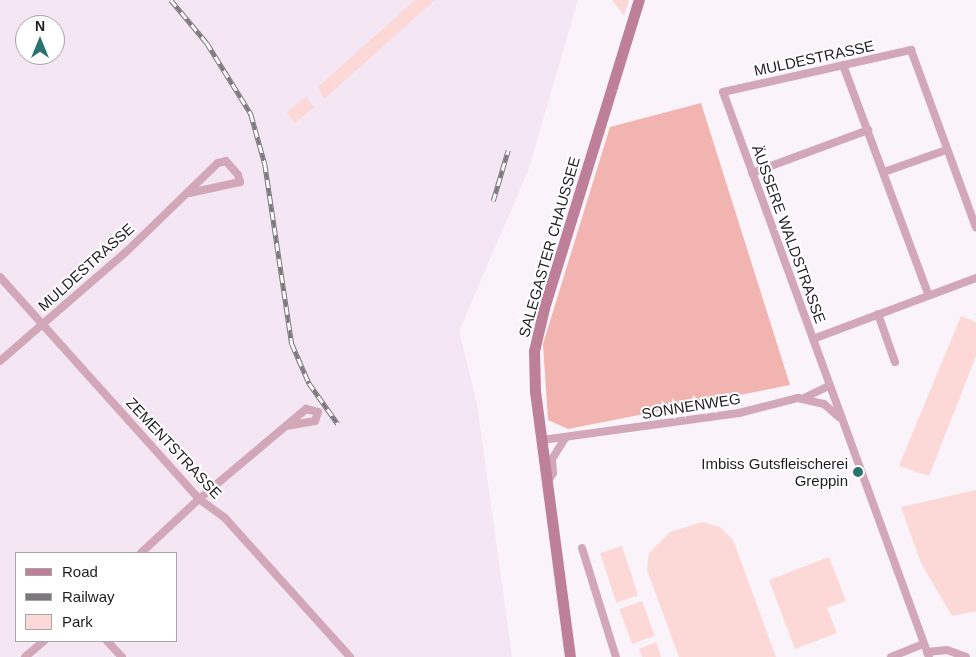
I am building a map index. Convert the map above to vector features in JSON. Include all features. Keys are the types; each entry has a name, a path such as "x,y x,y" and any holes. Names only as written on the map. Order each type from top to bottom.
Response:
{"main road":[{"name":"SALEGASTER CHAUSSEE","path":"570,657 534,379 536,338 639,0"}],"street":[{"name":"MULDESTRASSE","path":"723,92 910,50 946,150"},
{"path":"843,65 929,296"},
{"name":"ÄUSSERE WALDSTRASSE","path":"723,92 830,386 839,417 927,651"},
{"path":"752,173 868,130"},
{"path":"884,172 946,150 976,228"},
{"name":"MULDESTRASSE","path":"0,361 189,193 218,163 226,162 238,175 240,182 189,193"},
{"name":"ZEMENTSTRASSE","path":"0,277 199,499 225,518 350,657"},
{"path":"812,339 976,278"},
{"path":"878,314 895,362"},
{"path":"804,398 830,386"},
{"path":"804,398 824,404 839,417"},
{"name":"SONNENWEG","path":"542,440 739,413 804,398"},
{"path":"142,552 199,499 286,426"},
{"path":"548,481 553,473 552,459 565,438"},
{"path":"582,548 606,615 616,657"},
{"path":"25,657 43,642"},
{"path":"108,642 122,657"},
{"path":"891,657 947,650 966,657"}],"shaded area":[{"path":"0,0 578,0 528,171 459,331 477,404 512,657 0,657"},
{"path":"701,103 790,385 568,429 548,420 543,344 610,127"}],"green space":[{"path":"415,0 435,0 324,99 318,87"},
{"path":"612,0 629,0 624,16"},
{"path":"306,97 314,107 295,123 287,113"},
{"path":"961,316 976,322 976,356 929,476 899,466"},
{"path":"976,490 976,611 952,616 921,563 901,507"},
{"path":"702,522 720,527 733,540 776,657 679,657 647,570 649,553 670,532"},
{"path":"622,546 638,595 616,603 600,553"},
{"path":"829,557 846,601 827,608 837,633 795,649 769,580"},
{"path":"642,601 655,636 632,644 619,609"},
{"path":"656,642 661,657 642,657 639,649"}],"railway":[{"path":"171,0 207,43 251,114 265,164 292,344 309,383 338,424"},
{"path":"493,201 508,150"}],"place":[{"name":"Imbiss Gutsfleischerei Greppin","path":"858,472"}]}
